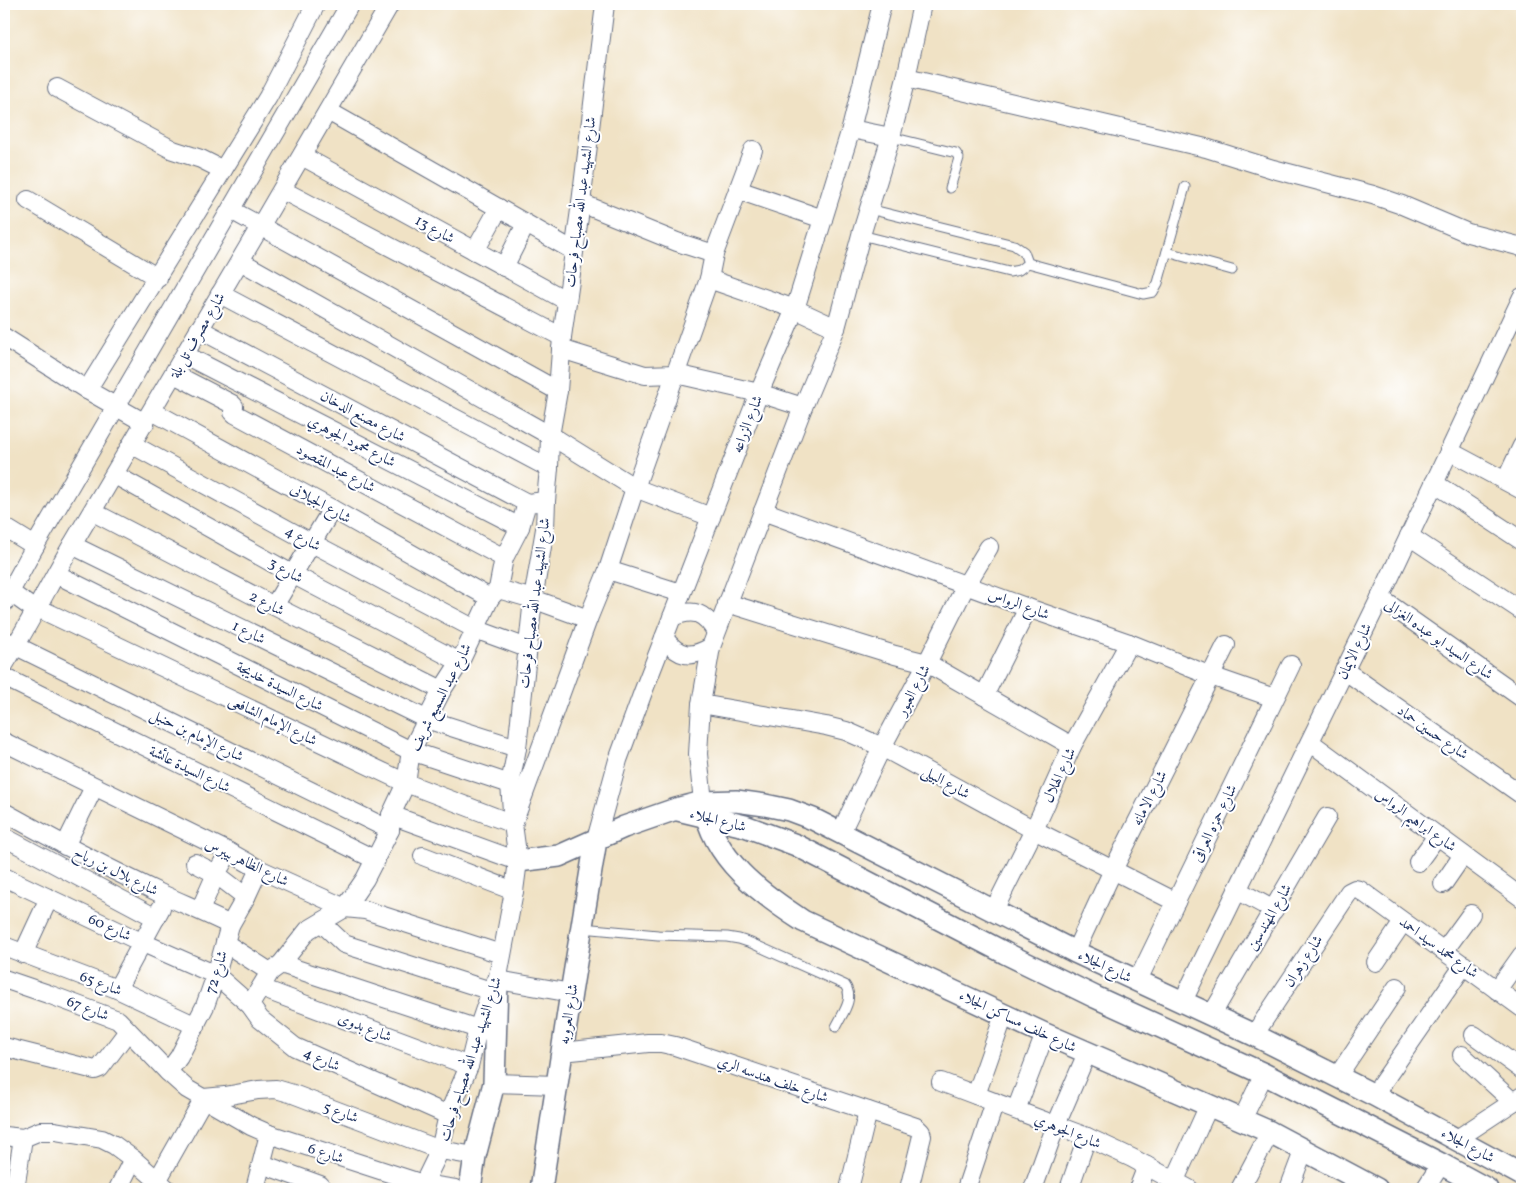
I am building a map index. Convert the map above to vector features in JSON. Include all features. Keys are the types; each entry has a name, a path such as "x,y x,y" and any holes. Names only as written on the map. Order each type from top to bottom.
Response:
{"street":[{"path":"87,390 158,278 268,97 316,4"},
{"path":"6,594 350,4"},
{"name":"شارع مصرف تل بلة","path":"4,665 10,643 36,609 390,4"},
{"name":"شارع الشهيد عبد الله مصباح فرحات","path":"422,1187 440,1150 448,1115 469,1066 478,1029 494,986 514,891 518,861 510,784 517,748 533,600 545,529 550,436 558,391 567,301 605,4"},
{"name":"شارع الزراعه","path":"596,840 618,760 759,393 795,309 851,129 882,4"},
{"path":"705,810 698,754 701,704 714,640 803,407 836,328 861,235 891,137 922,4"},
{"path":"906,78 1206,148 1273,169 1373,195 1468,233 1522,247"},
{"path":"57,88 172,150 201,158 223,170"},
{"path":"328,110 574,251"},
{"path":"851,129 891,137"},
{"path":"513,824 588,619 608,570 709,279 714,254 753,150"},
{"name":"شارع 13","path":"302,156 567,301"},
{"path":"282,190 562,343 644,375 676,374 759,393 803,407"},
{"path":"738,190 823,219"},
{"path":"28,200 158,278"},
{"path":"581,203 677,242 714,254"},
{"path":"475,251 499,208"},
{"path":"231,210 558,391"},
{"path":"504,266 526,224"},
{"path":"240,260 550,436 635,488 711,517"},
{"path":"709,279 795,309 836,328"},
{"path":"220,294 549,468"},
{"name":"شارع الايمان","path":"1182,1003 1380,598 1522,297"},
{"name":"شارع مصنع الدخان","path":"199,329 527,503"},
{"name":"شارع الجيلانى","path":"4,337 116,407 149,417 332,509 494,594 533,600 588,619"},
{"name":"شارع محمود الجوهري","path":"185,355 520,527"},
{"name":"شارع عبد المقصود","path":"174,374 232,404 235,414 504,558"},
{"name":"شارع 4","path":"133,445 475,629 527,648"},
{"path":"1506,480 1522,446"},
{"path":"1449,451 1522,490"},
{"name":"شارع 3","path":"115,475 292,574 460,662"},
{"path":"1434,483 1522,541"},
{"path":"527,503 546,501"},
{"name":"شارع عبد السميع شريف","path":"345,908 366,879 376,860 406,784 411,751 426,719 460,662 494,594 504,558 520,527 527,503"},
{"path":"274,606 332,509"},
{"name":"شارع الرواس","path":"763,511 1129,643 1211,676 1274,698"},
{"name":"شارع 2","path":"93,512 274,606 442,690"},
{"path":"4,527 35,546"},
{"path":"1409,536 1522,611"},
{"name":"شارع 1","path":"72,545 426,719 517,748"},
{"name":"شارع العبور","path":"840,834 882,747 966,585 989,547"},
{"path":"608,570 681,593"},
{"name":"شارع السيدة خديجة","path":"56,574 411,751 510,784"},
{"name":"شارع الإمام الشافعى","path":"6,594 406,784 513,824"},
{"name":"شارع السيد ابو عبده الغزالى","path":"1380,598 1522,698"},
{"path":"727,603 927,663 1072,746"},
{"path":"984,696 1028,608"},
{"path":"672,617 684,612 698,613 709,620 714,640"},
{"path":"664,638 672,649 685,654 699,654 714,640"},
{"name":"شارع الإمام بن حنبل","path":"10,643 390,822 518,861"},
{"name":"شارع الهلال","path":"994,910 1034,830 1072,746 1129,643"},
{"name":"شارع الامانه","path":"1074,952 1226,645"},
{"name":"شارع حمزه العراقى","path":"1137,982 1291,665"},
{"name":"شارع حسين حماد","path":"1344,670 1522,795"},
{"name":"شارع السيدة عائشة","path":"4,677 376,860"},
{"name":"شارع البيلى","path":"701,704 846,731 882,747 1034,830 1176,902"},
{"name":"شارع الظاهر بيبرس","path":"4,742 229,852 259,869 345,908 365,910 502,954"},
{"name":"شارع ابراهيم الرواس","path":"1310,742 1522,898"},
{"path":"65,846 94,787"},
{"name":"شارع الجلاء","path":"518,861 559,856 624,827 676,809 705,810 736,801 789,810 813,819 1074,952 1337,1077 1522,1175"},
{"name":"شارع الجلاء","path":"705,810 796,845 1005,953 1095,997 1264,1074 1487,1189"},
{"name":"شارع خلف مساكن الجلاء","path":"705,810 711,833 725,855 737,869 752,884 803,921 1087,1053 1270,1132 1377,1189"},
{"name":"شارع بلال بن رباح","path":"4,812 65,846 230,925"},
{"name":"شارع المهندسين","path":"1211,1016 1327,817"},
{"path":"1418,862 1437,836"},
{"path":"4,837 156,918"},
{"name":"شارع العروبه","path":"541,1189 596,840"},
{"path":"200,910 216,874 229,852"},
{"path":"1443,884 1464,855"},
{"path":"423,856 514,891"},
{"path":"195,863 216,874 246,897"},
{"name":"شارع 72","path":"168,1072 179,1057 205,1006 230,925 259,869"},
{"name":"شارع 60","path":"4,877 216,975"},
{"name":"شارع محمد سيد احمد","path":"1355,889 1360,890 1522,1008"},
{"name":"شارع زهران","path":"1254,1036 1349,892 1355,889"},
{"path":"1237,890 1274,910"},
{"path":"948,924 957,921 964,913 966,904 962,895"},
{"path":"117,989 166,896"},
{"path":"23,954 49,898"},
{"path":"250,1005 276,968 308,930 345,908"},
{"path":"1444,951 1471,914"},
{"path":"1376,962 1404,922"},
{"path":"322,923 344,944 494,986 504,981 571,993"},
{"path":"1005,953 1002,943 1004,934 1011,927 1020,924"},
{"path":"225,943 276,968 478,1029"},
{"name":"شارع 65","path":"4,946 117,989 196,1026"},
{"path":"1498,990 1522,955"},
{"path":"1374,1096 1464,966"},
{"name":"شارع 4","path":"216,975 250,1005 260,1019 295,1047 448,1115"},
{"name":"شارع 67","path":"4,979 118,1020 168,1072 187,1088 204,1098"},
{"path":"470,1189 474,1156 494,1083 494,986"},
{"path":"1337,1077 1397,987"},
{"name":"شارع بدوى","path":"261,988 469,1066"},
{"path":"976,1095 1004,1015"},
{"path":"4,1047 95,1070 100,1068 128,1030"},
{"path":"1016,1110 1045,1034"},
{"path":"1474,1035 1522,1070"},
{"name":"شارع خلف هندسه الري","path":"562,1052 661,1043 675,1046 916,1127 922,1136 909,1189"},
{"path":"1033,1189 1056,1125 1087,1053"},
{"path":"1457,1139 1518,1099 1462,1056"},
{"path":"1242,1120 1264,1074"},
{"name":"شارع الجوهري","path":"941,1082 1087,1137 1147,1166 1178,1186"},
{"path":"494,1083 557,1085"},
{"name":"شارع 5","path":"204,1098 276,1089 440,1150 474,1156"},
{"path":"4,1136 23,1138 40,1131 55,1131 102,1139 133,1159 162,1185 204,1098"},
{"name":"شارع 6","path":"204,1098 251,1126 269,1134 422,1187 455,1189"},
{"path":"966,1189 995,1102"},
{"path":"1178,1186 1209,1105"},
{"path":"849,1189 868,1112"},
{"path":"1240,1189 1270,1132"},
{"path":"255,1189 269,1134"},
{"path":"1069,1189 1087,1137"},
{"path":"15,1189 23,1138"},
{"path":"1289,1189 1304,1149"},
{"path":"118,1189 133,1159"},
{"path":"1487,1189 1502,1163"},
{"path":"262,1164 320,1185 323,1189"},
{"path":"1425,1189 1441,1164"},
{"path":"1138,1189 1147,1166"}],"lane":[{"path":"891,137 956,153 959,158 950,188"},
{"path":"1028,263 1148,294 1156,288 1168,252 1185,187"},
{"path":"869,209 1014,245 1024,252 1028,263"},
{"path":"861,235 1009,272 1019,270 1028,263"},
{"path":"1168,252 1232,270"},
{"path":"582,928 658,935 727,937 751,943 845,985 850,995 849,1001 836,1027"}]}
